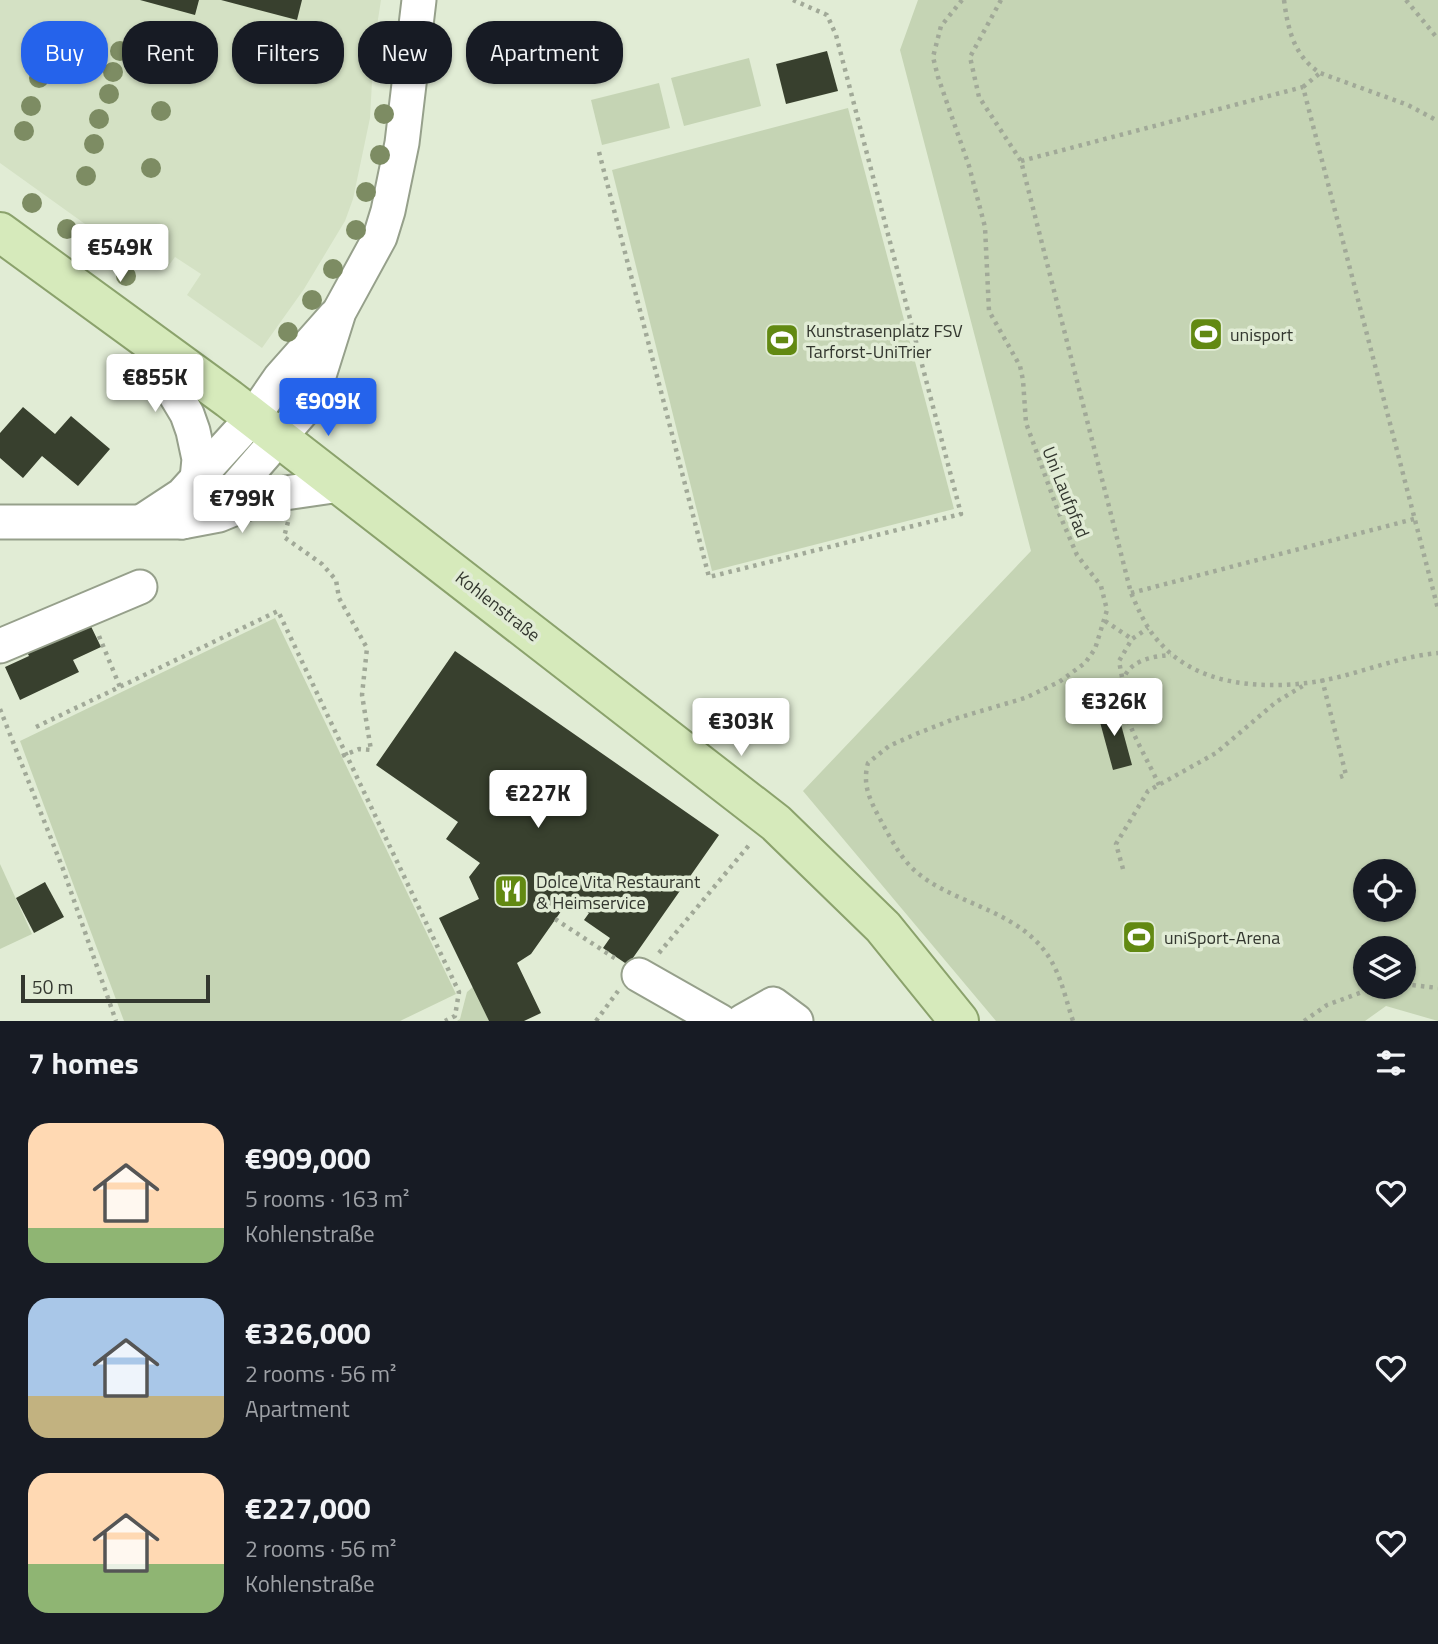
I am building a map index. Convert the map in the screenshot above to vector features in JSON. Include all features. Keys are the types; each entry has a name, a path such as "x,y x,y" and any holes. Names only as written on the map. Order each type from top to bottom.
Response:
{"main road":[{"name":"Kohlenstraße","path":"0,232 266,428 776,823 883,927 960,1021"}],"street":[{"path":"139,523 154,516 182,495 197,479 266,428 310,401 339,312 380,237 388,211 402,143 419,0"},
{"path":"160,349 166,380 187,414 193,431 199,459 197,479"},
{"path":"182,522 232,492 266,428"},
{"path":"0,522 182,522 219,515 248,503 285,493 340,485"},
{"path":"0,646 140,587"},
{"path":"636,973 720,1021"},
{"path":"743,1021 774,1004 796,1021"}],"path":[{"path":"598,152 709,577 961,513 835,35 827,15 793,0"},
{"path":"815,9 817,0"},
{"name":"Uni Laufpfad","path":"962,0 941,26 933,57 969,166 985,227 989,311 1020,366 1028,433 1077,555 1105,596 1105,621"},
{"path":"1000,0 970,57 979,97 1021,161 1131,593 1148,628 1172,655 1207,676 1246,684 1307,683 1397,659 1438,653"},
{"path":"1284,0 1297,52 1307,65 1320,73 1408,104 1438,121"},
{"path":"1406,0 1438,39"},
{"path":"1021,161 1303,87 1320,73"},
{"path":"1303,87 1438,608"},
{"path":"1131,593 1414,519"},
{"path":"288,521 284,537 323,564 336,580 339,598 368,648 362,695 371,750 359,749 344,755"},
{"path":"36,727 278,611 344,755 459,992 455,1017 445,1021"},
{"path":"1073,1021 1058,971 1035,940 1000,914 965,899 912,868 875,811 866,789 865,775 867,763 889,746 940,724 1025,698 1059,682 1085,663 1095,649 1105,621 1132,639"},
{"path":"1122,680 1119,661 1132,639 1148,628"},
{"path":"101,641 120,687"},
{"path":"1159,785 1128,723 1119,692 1127,670 1151,657 1172,655"},
{"path":"1322,680 1346,775 1340,777"},
{"path":"1123,869 1116,844 1148,792 1216,753 1276,702 1307,683"},
{"path":"0,709 63,869 116,1021"},
{"path":"596,1021 750,844"},
{"path":"555,919 636,973"},
{"path":"1416,983 1438,988"},
{"path":"1304,1021 1327,1005 1353,995"}],"shaded area":[{"path":"0,0 381,0 378,21 358,21 358,84 372,84 370,118 353,199 345,221 304,289 262,348 187,295 201,274 175,257 166,269 113,244 0,163"},
{"name":"unisport","path":"918,0 1438,0 1438,1021 1386,1006 1365,1021 996,1021 803,791 1031,551 900,50"},
{"path":"749,58 761,106 684,126 671,78"},
{"path":"659,83 670,128 602,145 591,100"},
{"name":"Kunstrasenplatz FSV Tarforst-UniTrier","path":"848,108 954,509 712,571 612,170"},
{"path":"275,618 456,994 400,1021 124,1021 20,741"},
{"path":"0,864 32,934 0,949"},
{"path":"473,987 489,1021 457,1021 460,1019 467,992"}],"building":[{"path":"140,0 199,0 195,15"},
{"path":"221,0 302,0 297,20"},
{"path":"827,51 838,91 786,104 776,64"},
{"path":"23,407 55,434 71,416 110,449 78,486 42,456 23,478 0,458 0,433"},
{"path":"85,614 101,647 73,660 79,672 20,700 5,667 29,656 23,644"},
{"path":"455,651 719,835 628,965 603,948 610,938 584,920 589,913 569,900 531,954 517,963 541,1013 524,1021 489,1021 439,918 479,899 469,877 480,863 446,839 458,822 376,765"},
{"path":"1116,706 1132,765 1113,770 1097,711"},
{"path":"45,882 64,917 34,933 16,898"}],"place":[{"name":"unisport","path":"1206,334"},
{"name":"Kunstrasenplatz FSV Tarforst-UniTrier","path":"782,340"},
{"name":"Dolce Vita Restaurant & Heimservice","path":"511,891"},
{"name":"uniSport-Arena","path":"1139,937"}]}
